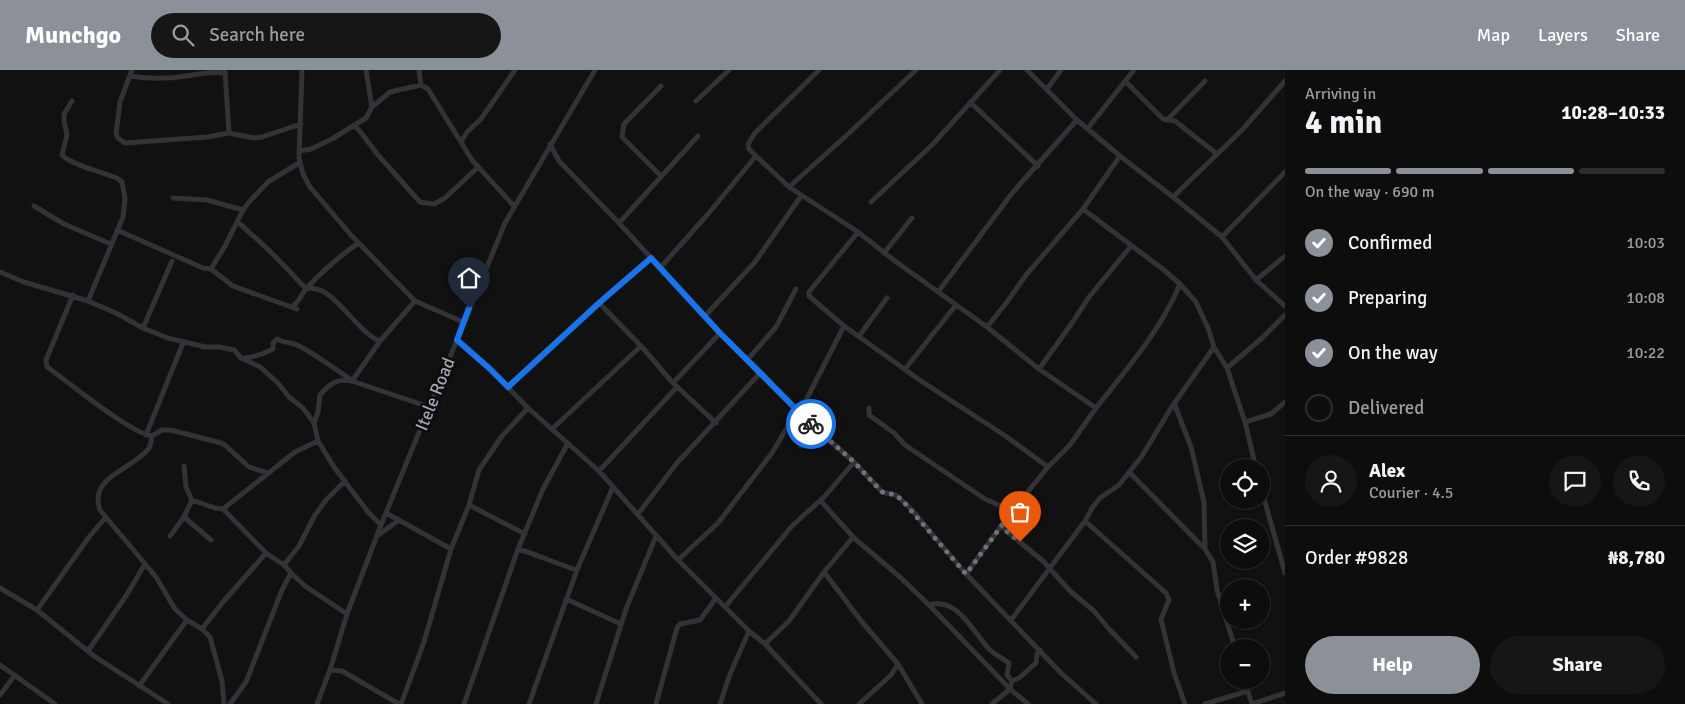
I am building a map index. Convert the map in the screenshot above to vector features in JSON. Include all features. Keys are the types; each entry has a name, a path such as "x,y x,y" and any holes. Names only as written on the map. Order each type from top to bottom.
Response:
{"street":[{"path":"302,70 299,163 310,187 351,235 415,302 463,322"},
{"path":"366,70 372,107"},
{"path":"419,70 421,85"},
{"path":"461,142 467,132 481,119 515,70"},
{"name":"Itele Road","path":"317,704 332,664 347,614 381,524 505,223 595,70"},
{"path":"696,101 729,70"},
{"path":"818,70 755,134 748,144 749,149 801,196 858,232 986,327 1039,369 1096,408"},
{"path":"789,187 916,70"},
{"path":"870,202 933,144 1000,70"},
{"path":"1027,70 1077,120 1222,237 1256,280 1285,306"},
{"path":"1047,89 1061,70"},
{"path":"1088,128 1134,70"},
{"path":"229,133 225,71 178,77 150,78 131,73 120,102 116,134 121,142 207,137 229,133 254,138 301,124"},
{"path":"1173,196 1243,129 1285,80"},
{"path":"1167,120 1205,81"},
{"path":"1126,82 1159,116 1175,121 1217,154"},
{"path":"299,151 311,149 332,139 366,118 369,110 390,92 421,85 428,89 477,168 514,206"},
{"path":"661,86 624,124 622,137 661,176"},
{"path":"72,101 64,114 67,135 62,155 64,158 77,164 117,178 122,182 125,198 123,217 111,244 102,272 88,301"},
{"path":"970,102 1038,166"},
{"path":"938,292 1013,192 1077,120"},
{"path":"354,125 420,202 434,204 445,198 477,168"},
{"path":"619,223 698,136"},
{"path":"550,144 559,162 619,223 720,333 761,372 798,413 854,462 882,492 896,495 911,509 966,574 1061,673 1096,704"},
{"path":"660,268 756,156"},
{"path":"986,327 1026,275 1083,209 1120,156"},
{"path":"211,269 243,210 268,182 299,163"},
{"path":"1222,237 1285,172"},
{"path":"705,316 755,262 801,196"},
{"path":"173,198 207,200 243,210"},
{"path":"34,206 64,224 111,244"},
{"path":"1083,209 1164,270 1196,302 1214,346 1227,368 1245,422 1254,459"},
{"path":"884,253 912,218"},
{"path":"237,222 264,244 306,289"},
{"path":"117,230 203,268 211,269 233,286 294,308 306,289 348,249 359,243"},
{"path":"858,232 809,292 812,300 844,326 1007,437 1048,468"},
{"path":"348,249 351,235"},
{"path":"1039,369 1089,297 1131,246"},
{"path":"1256,280 1285,256"},
{"path":"508,387 651,258"},
{"path":"143,328 172,261"},
{"path":"0,272 24,282 73,295 118,314 143,328 183,343 234,350 241,358 250,361 268,373 289,397 300,405 314,423 318,441 334,467 368,512 381,524"},
{"path":"966,574 1012,511 1070,444 1141,349 1170,307 1180,284"},
{"path":"306,289 312,288 321,291 339,305 364,330 380,341"},
{"path":"748,359 776,327 796,289"},
{"path":"73,295 45,363 47,367 119,420 149,436"},
{"path":"859,336 887,298"},
{"path":"352,381 380,341 415,302"},
{"path":"599,303 641,346 675,385 716,423"},
{"path":"905,369 956,305"},
{"path":"1227,368 1285,315"},
{"path":"678,560 718,523 772,453 798,413 844,326"},
{"path":"599,471 720,333"},
{"path":"241,358 254,357 273,349 273,343 276,339 280,341 285,340 306,350 352,381"},
{"path":"457,340 489,368 528,408 599,471 678,560 748,631 765,644 821,704"},
{"path":"183,343 149,436 149,447 104,484 98,492 97,501 100,510 156,578 175,609 210,637 222,681 224,704"},
{"path":"552,429 641,346"},
{"path":"1011,620 1092,508 1100,498 1119,484 1142,456 1174,403 1214,346"},
{"path":"638,514 677,463 716,423 761,372"},
{"path":"314,423 318,412 320,395 335,381 342,379 429,407"},
{"path":"1245,422 1271,414 1285,402"},
{"path":"1174,403 1191,447 1204,502 1205,549"},
{"path":"332,664 400,704 424,642 452,549 480,470 502,436 528,408"},
{"path":"869,408 870,415 894,433 905,445 985,500 1012,511"},
{"path":"149,436 162,430 171,430 221,443 254,470 268,473"},
{"path":"223,509 295,452 318,441"},
{"path":"464,704 518,549 526,534 543,489 568,442"},
{"path":"725,607 792,526 820,500 854,462"},
{"path":"184,466 186,487 192,500 223,509 266,553 284,565 305,586 347,614"},
{"path":"254,470 258,482"},
{"path":"1129,472 1205,549 1213,562 1217,590 1232,639"},
{"path":"284,565 299,546 315,515 326,500 345,481"},
{"path":"529,704 577,570 613,487"},
{"path":"170,536 184,517 192,500"},
{"path":"820,500 853,537 901,578 1010,689 1028,704"},
{"path":"469,505 526,534"},
{"path":"1267,509 1285,573"},
{"path":"386,513 452,549"},
{"path":"37,610 89,537 106,517"},
{"path":"184,517 211,540"},
{"path":"378,536 399,520"},
{"path":"1085,520 1166,592 1169,600 1161,619 1174,673 1185,704"},
{"path":"1002,525 1005,530 1043,560 1048,569 1094,611 1109,630 1136,656"},
{"path":"596,704 621,624 656,536"},
{"path":"765,644 789,622 824,572 853,537"},
{"path":"518,549 577,570"},
{"path":"202,629 266,553"},
{"path":"88,651 126,596 145,564"},
{"path":"824,572 898,664 922,704"},
{"path":"230,704 246,682 290,573"},
{"path":"0,588 37,610 88,651 168,704"},
{"path":"656,704 677,628 680,624 700,620 716,598"},
{"path":"566,599 621,624"},
{"path":"929,605 938,603 952,605 990,650 1008,663 1007,675 1012,681"},
{"path":"139,686 187,620"},
{"path":"720,704 748,631"},
{"path":"1012,681 1019,678 1036,663 1037,654 1040,650"},
{"path":"859,704 891,675 898,664"},
{"path":"0,665 55,704"},
{"path":"330,670 342,670"},
{"path":"0,695 15,675"},
{"path":"992,704 1010,689 1012,681"},
{"path":"1205,704 1248,691 1252,704 1285,693"},
{"path":"1000,696 1000,704"}],"way so far":[{"path":"811,424 854,462 882,492 896,495 902,500 966,574 1002,525 1005,530 1020,542"}],"route":[{"path":"469,308 457,340 508,387 651,258 720,333 811,424"}]}
